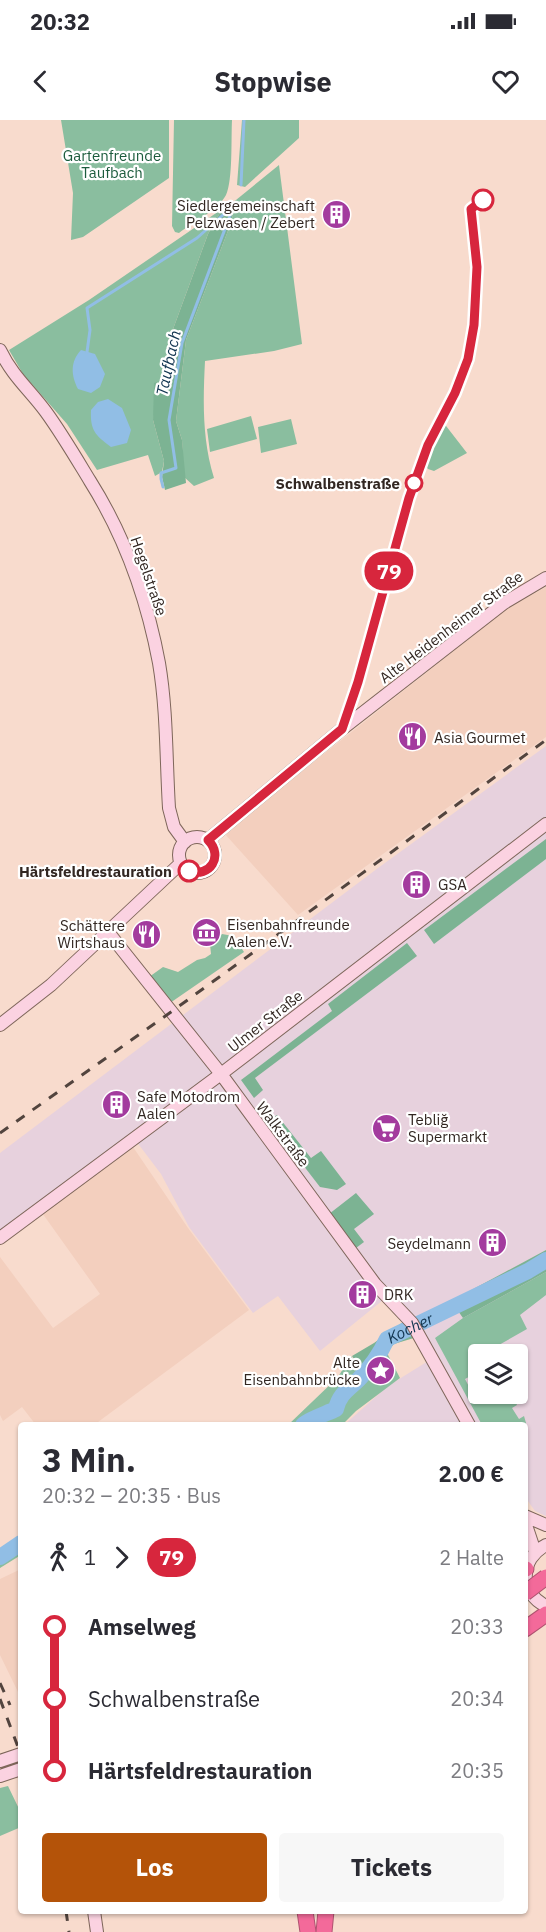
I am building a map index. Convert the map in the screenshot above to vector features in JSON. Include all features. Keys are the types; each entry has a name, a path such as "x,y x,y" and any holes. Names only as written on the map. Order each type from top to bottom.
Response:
{"highway":[{"path":"528,1591 546,1577"},
{"path":"528,1627 546,1614"},
{"path":"308,1914 308,1932"},
{"path":"308,1914 313,1932"},
{"path":"324,1932 326,1914"}],"street":[{"name":"Hegelstraße","path":"0,350 15,377 45,411 92,483 107,508 134,573 148,616 159,664 169,807 174,827 185,842"},
{"name":"Alte Heidenheimer Straße","path":"208,840 342,729 504,603 546,578"},
{"name":"Ulmer Straße","path":"0,1238 220,1074 546,824"},
{"path":"196,837 208,840 216,854 213,865 205,872 194,873 184,868 179,852 185,842 196,837"},
{"path":"0,1025 51,985 181,863"},
{"name":"Walkstraße","path":"108,932 220,1074 375,1284 415,1329 468,1422"},
{"path":"528,1520 546,1525"},
{"path":"528,1522 546,1538"},
{"path":"528,1529 535,1552"},
{"path":"528,1564 535,1552 546,1545"},
{"path":"528,1588 535,1599 546,1606"},
{"path":"0,1761 18,1755"},
{"path":"0,1776 18,1770"},
{"path":"94,1914 97,1932"}],"shaded area":[{"path":"546,587 546,737 298,915 224,833 508,608"},
{"path":"546,746 546,1516 535,1511 528,1501 528,1422 347,1422 388,1386 433,1358 388,1296 320,1351 278,1296 253,1313 189,1227 161,1174 133,1137 0,1234 0,1153 378,868"},
{"path":"131,1144 188,1228 249,1310 98,1422 34,1422 22,1407 3,1421 0,1415 0,1257 53,1328 100,1294 40,1210"},
{"path":"18,1570 18,1692 0,1655 0,1579"}],"green space":[{"name":"Gartenfreunde Taufbach","path":"61,120 169,120 169,178 83,237 71,240 73,193"},
{"path":"174,120 232,120 231,169 226,195 211,211 179,233 175,232 172,226"},
{"path":"242,120 299,120 299,138 245,187 237,185"},
{"path":"279,165 302,344 274,351 205,361 205,434 214,478 194,486 184,477 182,440 176,421 186,340 231,223 236,200"},
{"path":"236,200 231,223 186,340 176,421 182,440 186,483 165,490 162,477 164,461 153,420 154,383 160,381 167,368 169,340 208,234 222,209"},
{"path":"222,209 208,234 169,340 167,368 160,381 153,420 164,461 162,472 155,476 148,455 97,470 67,424 23,374 9,350 89,300"},
{"path":"251,416 257,439 210,452 207,429"},
{"path":"291,419 297,444 261,453 258,427"},
{"path":"443,422 467,453 434,471 426,466"},
{"path":"546,839 546,859 434,944 424,930"},
{"path":"222,934 233,936 244,952 170,1003 149,977 163,967 178,972 197,960 205,958 211,954 210,944"},
{"path":"407,943 417,956 255,1078 263,1090 254,1098 241,1080 332,1011 328,1004"},
{"path":"277,1115 311,1158 321,1151 346,1184 337,1190 320,1187 269,1121"},
{"path":"356,1193 374,1214 354,1229 364,1242 356,1248 329,1214"},
{"path":"546,1250 546,1272 463,1318 451,1301"},
{"path":"546,1272 546,1295 520,1315 527,1329 501,1344 468,1344 468,1377 465,1379 468,1385 468,1399 435,1338 463,1318"},
{"path":"406,1320 417,1337 394,1344 365,1376 352,1356"},
{"path":"387,1353 400,1378 345,1422 311,1422 337,1410 340,1398 347,1391 346,1389 338,1397 335,1408 303,1422 291,1422 337,1378 341,1383 338,1377 351,1356 365,1377"},
{"path":"471,1404 517,1404 512,1408 519,1419 524,1416 526,1422 480,1422"},
{"path":"18,1538 18,1557 0,1568 0,1551"},
{"path":"8,1786 18,1807 18,1828 0,1836 0,1788"}],"water":[{"path":"81,350 95,354 105,374 100,387 91,393 78,389 74,379 73,364"},
{"path":"108,399 122,408 131,430 127,443 111,447 95,432 91,423 91,410 98,402"}],"waterway":[{"name":"Taufbach","path":"241,185 244,120"},
{"name":"Taufbach","path":"163,487 161,473 176,468 169,420 182,343 234,205"},
{"path":"87,352 90,330 87,308 197,238 233,206"},
{"name":"Kocher","path":"307,1422 336,1409 342,1396 371,1365 387,1339 528,1271 546,1260"},
{"name":"Kocher","path":"0,1557 18,1545"}],"railway":[{"path":"0,1133 546,740"},
{"path":"0,1683 10,1705"},
{"path":"0,1699 18,1747"},
{"path":"66,1914 69,1932"}],"bus line":[{"name":"79","path":"189,871 199,873 209,869 213,865 216,854 208,840 342,729 358,682 409,498 428,445 455,393 468,359 474,325 477,267 471,209 483,200"}],"place":[{"name":"Siedlergemeinschaft Pelzwasen / Zebert","path":"336,214"},
{"name":"Schwalbenstraße","path":"414,483"},
{"name":"Asia Gourmet","path":"413,737"},
{"name":"Härtsfeldrestauration","path":"189,871"},
{"name":"GSA","path":"417,884"},
{"name":"Eisenbahnfreunde Aalen e.V.","path":"206,933"},
{"name":"Schättere Wirtshaus","path":"146,934"},
{"name":"Safe Motodrom Aalen","path":"116,1105"},
{"name":"Tebliğ Supermarkt","path":"387,1128"},
{"name":"Seydelmann","path":"492,1243"},
{"name":"DRK","path":"363,1294"},
{"name":"Alte Eisenbahnbrücke","path":"381,1371"}]}
